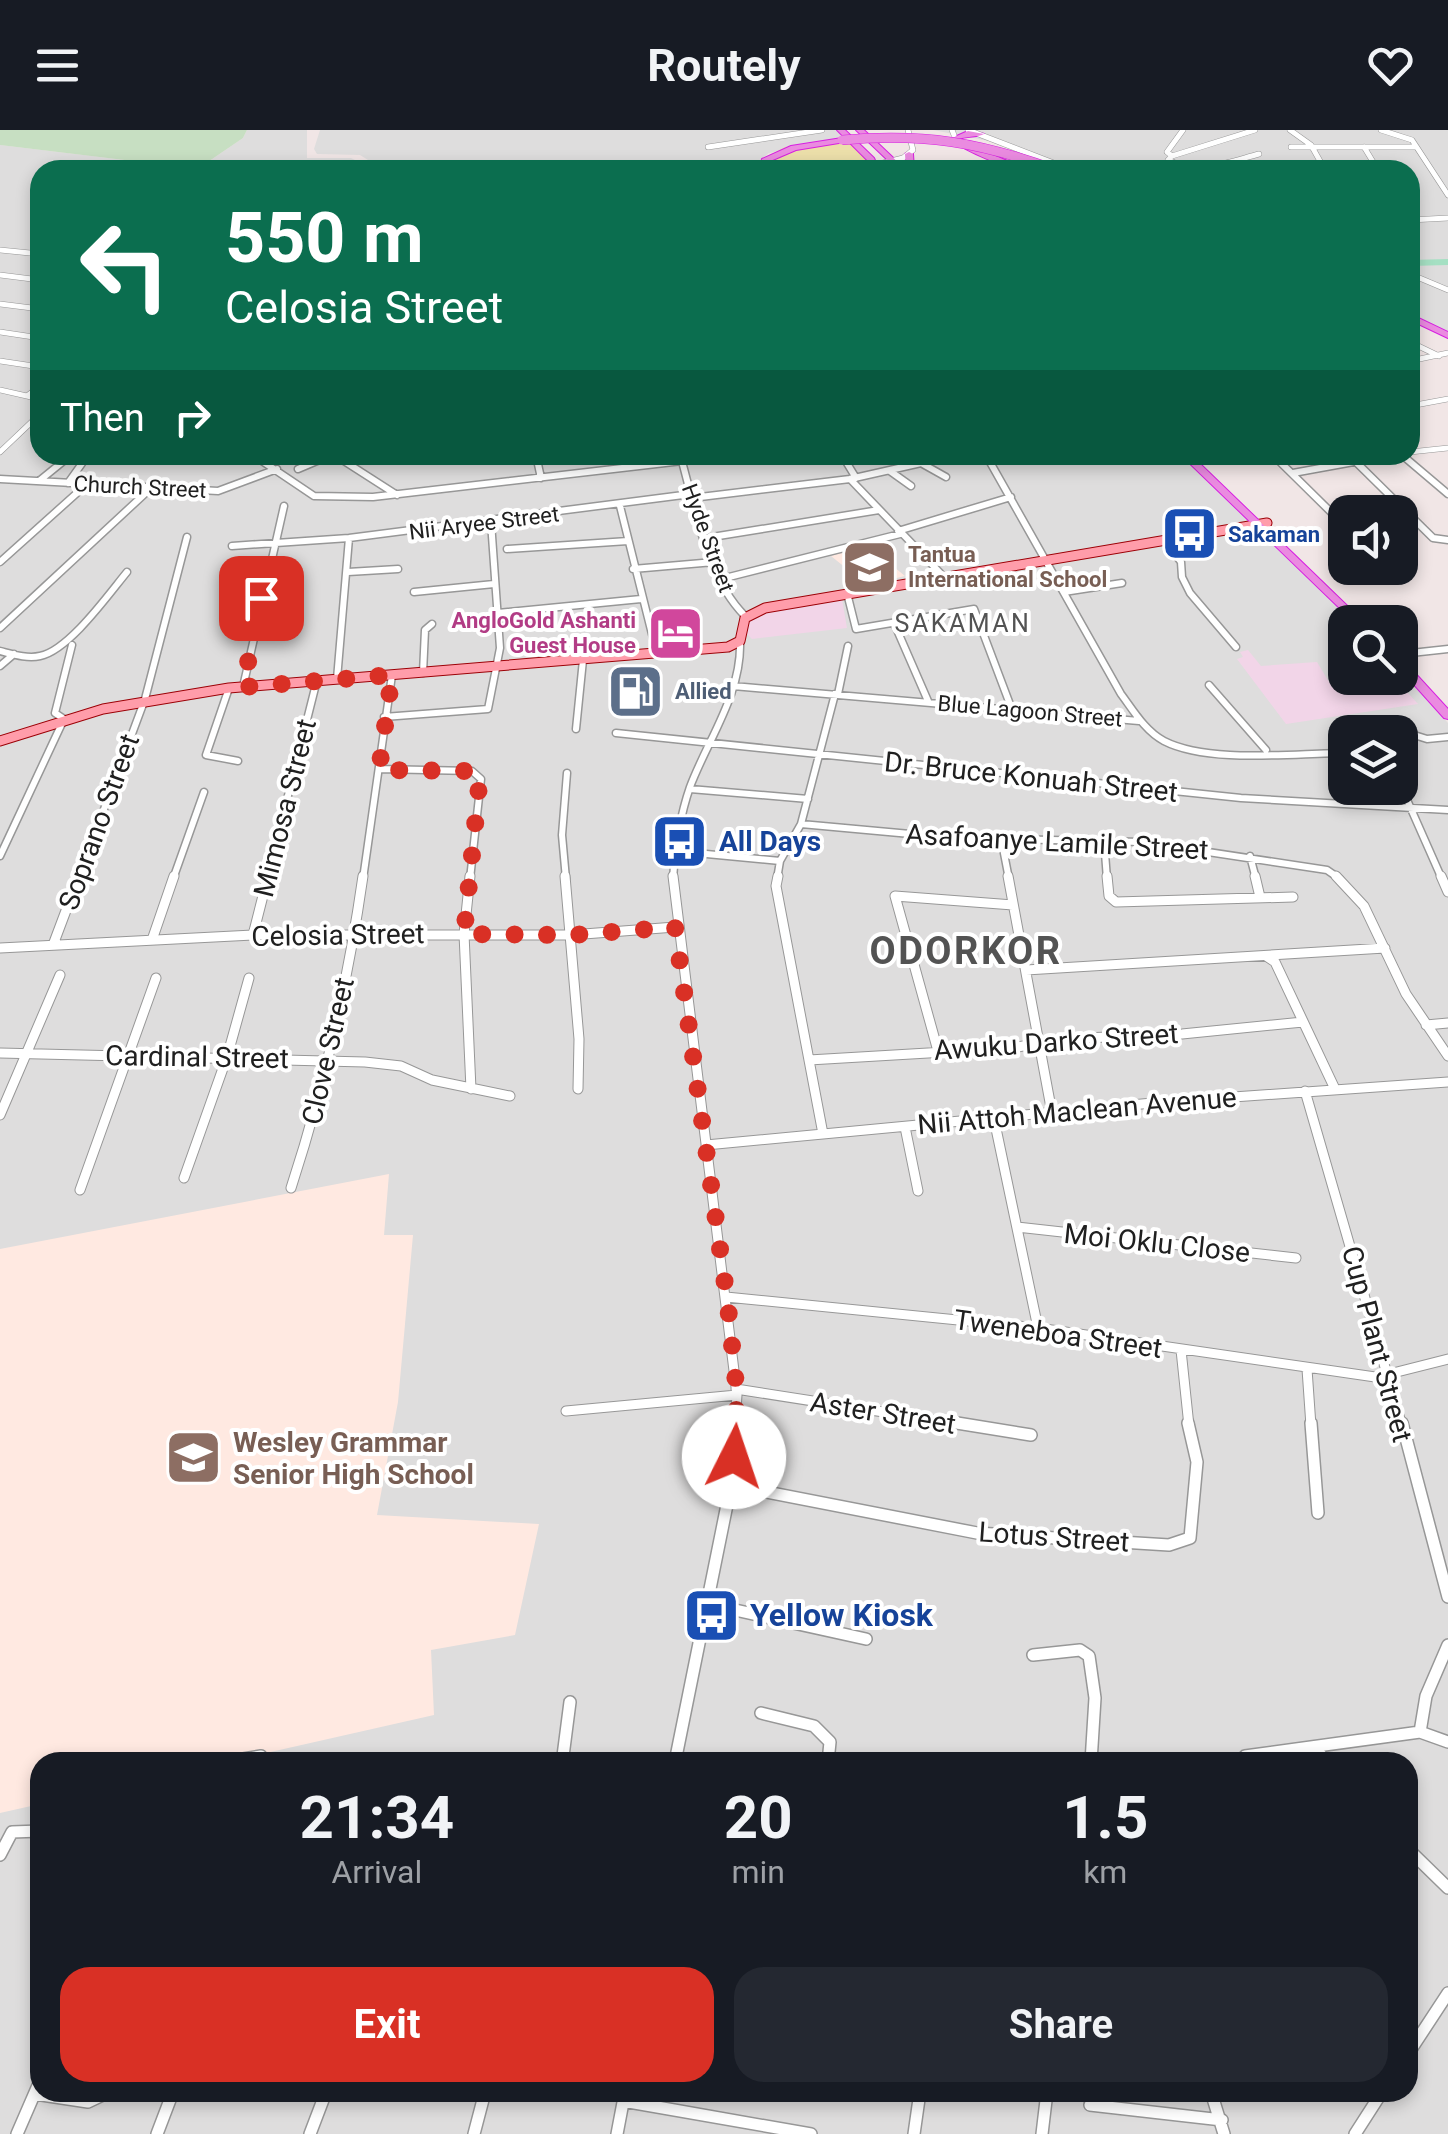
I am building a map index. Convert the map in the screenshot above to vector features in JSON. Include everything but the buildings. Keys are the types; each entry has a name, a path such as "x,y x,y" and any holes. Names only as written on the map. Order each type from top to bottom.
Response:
{"highway":[{"path":"850,130 880,160"},
{"path":"860,130 876,145 908,153 909,160"},
{"path":"934,130 993,142 1042,160"},
{"path":"773,160 844,138 911,133 974,140 1029,160"},
{"path":"953,133 980,134"},
{"path":"953,133 964,146 1000,160"},
{"path":"844,138 878,160"},
{"path":"844,138 943,138 1017,160"},
{"path":"876,145 882,160"},
{"path":"1420,325 1448,338"},
{"path":"1197,465 1351,605"},
{"path":"1207,465 1343,605"},
{"path":"1418,673 1448,702"},
{"path":"1418,678 1448,716"}],"main road":[{"path":"0,740 145,699 229,688 728,648 741,644 739,626 745,616 765,608 1261,522"}],"street":[{"path":"708,147 822,130"},
{"path":"893,160 913,150 906,130"},
{"path":"968,130 1044,160"},
{"path":"1172,156 1166,152 1183,130"},
{"path":"1168,160 1255,130"},
{"path":"1290,130 1311,145 1319,160"},
{"path":"1381,130 1410,139 1448,195"},
{"path":"1290,147 1416,147"},
{"path":"1364,147 1372,160"},
{"path":"1235,160 1259,154"},
{"path":"1420,219 1448,218"},
{"path":"0,250 30,253"},
{"path":"0,275 30,279"},
{"path":"1420,278 1448,290"},
{"path":"0,304 28,308"},
{"path":"0,332 30,336"},
{"path":"1420,346 1444,356"},
{"path":"0,361 30,366"},
{"path":"0,390 28,396"},
{"path":"1420,404 1448,399"},
{"path":"0,452 30,424"},
{"path":"1420,451 1448,448"},
{"path":"40,481 58,465"},
{"path":"68,483 81,465"},
{"path":"269,465 314,496 397,495 632,465"},
{"path":"298,469 307,465"},
{"path":"355,465 397,495"},
{"path":"538,465 541,478"},
{"name":"Hyde Street","path":"683,465 714,562 735,609 745,616"},
{"path":"847,465 879,510 944,577"},
{"name":"Nii Aryee Street","path":"232,546 276,545 491,522 853,479 915,465"},
{"name":"Nii Aryee Street","path":"928,465 946,477"},
{"name":"Blue Lagoon Street","path":"992,465 1140,721"},
{"path":"1285,465 1328,508"},
{"path":"1293,472 1336,465"},
{"path":"1358,465 1433,538 1448,540"},
{"path":"1414,465 1448,494"},
{"name":"Church Street","path":"0,479 224,490 277,470"},
{"path":"890,470 911,486"},
{"path":"0,562 87,484"},
{"path":"0,628 151,488"},
{"path":"721,579 899,532 1011,497"},
{"path":"243,687 284,506"},
{"path":"620,506 656,654"},
{"path":"706,538 879,510"},
{"path":"384,717 486,711 499,667 491,522"},
{"name":"Soprano Street","path":"54,945 145,699 187,536"},
{"path":"337,679 349,538"},
{"path":"1164,540 1181,562 1182,577 1190,593 1236,647"},
{"path":"508,548 562,548 628,541"},
{"path":"634,569 714,562"},
{"path":"348,572 398,568"},
{"path":"0,652 48,654 95,611 128,572"},
{"path":"1064,592 1122,583"},
{"path":"414,592 494,584"},
{"path":"848,593 856,629 974,609 996,657 1010,707"},
{"path":"498,613 642,600"},
{"path":"894,623 928,701"},
{"path":"423,673 425,630 432,624"},
{"path":"677,1752 731,1485 736,1392 675,927 674,851 690,789 733,686 741,644"},
{"path":"0,856 64,720 56,713 72,645"},
{"path":"823,1134 779,918 776,886 780,861 801,824 848,646"},
{"path":"1418,653 1448,648"},
{"path":"0,666 14,654"},
{"path":"576,730 583,660"},
{"name":"Clove Street","path":"292,1188 311,1128 355,934 392,675"},
{"name":"Mimosa Street","path":"252,935 316,680"},
{"path":"1209,685 1267,751"},
{"name":"Blue Lagoon Street","path":"733,686 1140,721"},
{"path":"229,688 206,755 238,761"},
{"path":"1140,721 1154,734 1173,743 1226,753 1328,753"},
{"name":"Dr. Bruce Konuah Street","path":"616,734 1203,794 1448,810"},
{"path":"1418,736 1448,737"},
{"path":"379,770 472,771 480,776 464,934 471,1089"},
{"path":"568,774 562,835 579,1039 578,1089"},
{"path":"690,789 808,799"},
{"path":"152,940 204,792"},
{"path":"1409,805 1448,892"},
{"name":"Asafoanye Lamile Street","path":"801,824 954,838 1104,840 1250,856 1327,870 1348,883 1368,910 1426,1025 1448,1056"},
{"path":"1001,838 1052,1113"},
{"path":"1104,840 1113,901 1293,897"},
{"path":"674,851 780,861"},
{"path":"1250,856 1260,898"},
{"path":"938,1051 895,896 1013,906"},
{"name":"Celosia Street","path":"0,948 252,935 572,935 675,927"},
{"path":"1026,970 1385,948"},
{"path":"1266,956 1275,962 1335,1089"},
{"path":"0,1116 60,974"},
{"path":"80,1190 156,978"},
{"path":"184,1178 227,1057 249,978"},
{"name":"Awuku Darko Street","path":"809,1060 1303,1022"},
{"path":"1426,1025 1448,1023"},
{"name":"Cardinal Street","path":"0,1052 326,1060 401,1066 432,1080 510,1096"},
{"name":"Nii Attoh Maclean Avenue","path":"706,1144 1448,1082"},
{"name":"Cup Plant Street","path":"1305,1091 1389,1376 1448,1598"},
{"path":"994,1119 1038,1328"},
{"path":"905,1126 918,1192"},
{"name":"Moi Oklu Close","path":"1017,1227 1296,1258"},
{"name":"Tweneboa Street","path":"726,1296 1038,1328 1306,1369 1389,1376"},
{"name":"Lotus Street","path":"731,1485 977,1533 1169,1544 1190,1538 1197,1462 1184,1406 1181,1350"},
{"path":"1389,1376 1448,1359"},
{"path":"1306,1369 1318,1513"},
{"name":"Aster Street","path":"566,1411 736,1392 1032,1435"},
{"path":"708,1604 866,1639"},
{"path":"1420,1732 1426,1696 1448,1645"},
{"path":"1032,1655 1080,1650 1089,1656 1095,1698 1092,1752"},
{"path":"562,1752 570,1702"},
{"path":"761,1713 821,1729 830,1742 829,1752"},
{"path":"1276,1752 1420,1732 1448,1742"},
{"path":"1314,1747 1318,1752"},
{"path":"0,1856 12,1832 30,1831"},
{"path":"1418,1859 1448,1888"},
{"path":"1418,2039 1448,1993"},
{"path":"17,2134 32,2102"},
{"path":"156,2134 169,2102"},
{"path":"310,2134 322,2102"},
{"path":"474,2134 482,2102"},
{"path":"618,2134 623,2102"},
{"path":"649,2102 812,2134"},
{"path":"914,2134 919,2102"},
{"path":"1042,2134 1046,2102"},
{"path":"1090,2105 1223,2127 1214,2102"},
{"path":"1355,2134 1376,2102"}],"shaded area":[{"path":"247,130 307,130 307,158 355,160 211,160 243,138"},
{"path":"320,130 837,130 844,138 769,153 760,160 368,160 360,155 317,154 314,149"},
{"path":"933,130 1448,130 1448,332 1420,319 1420,160 1049,160 1009,145"},
{"path":"844,138 867,160 761,160 785,147"},
{"path":"0,145 125,160 30,160 30,465 1190,465 1337,605 1328,605 1328,695 1418,695 1418,689 1448,723 1448,2134 0,2134"},
{"name":"Tantua International School","path":"867,545 905,576 867,585 831,556"},
{"path":"842,599 847,628 752,639 747,634 747,623 761,611"},
{"path":"1248,650 1261,666 1317,662 1328,680 1328,695 1410,695 1418,704 1286,724 1237,659 1243,657 1240,652"},
{"name":"Wesley Grammar Senior High School","path":"389,1174 384,1235 413,1235 398,1402 377,1515 539,1524 515,1635 431,1650 434,1715 271,1752 30,1752 30,1806 0,1813 0,1249"}],"green space":[{"path":"0,130 247,130 243,138 211,160 124,160 0,145"}],"waterway":[{"path":"1420,263 1448,262"}],"place":[{"name":"Sakaman","path":"1189,534"},
{"name":"Tantua International School","path":"869,567"},
{"name":"AngloGold Ashanti Guest House","path":"675,633"},
{"name":"Allied","path":"636,691"},
{"name":"All Days","path":"680,841"},
{"name":"Wesley Grammar Senior High School","path":"194,1458"},
{"name":"Yellow Kiosk","path":"711,1615"}],"district":[{"name":"SAKAMAN","path":"963,623"},
{"name":"ODORKOR","path":"966,951"}],"route":[{"path":"261,598 243,687 392,675 379,770 472,771 480,776 464,934 572,935 675,927 728,1306 737,1394 734,1457"}]}
